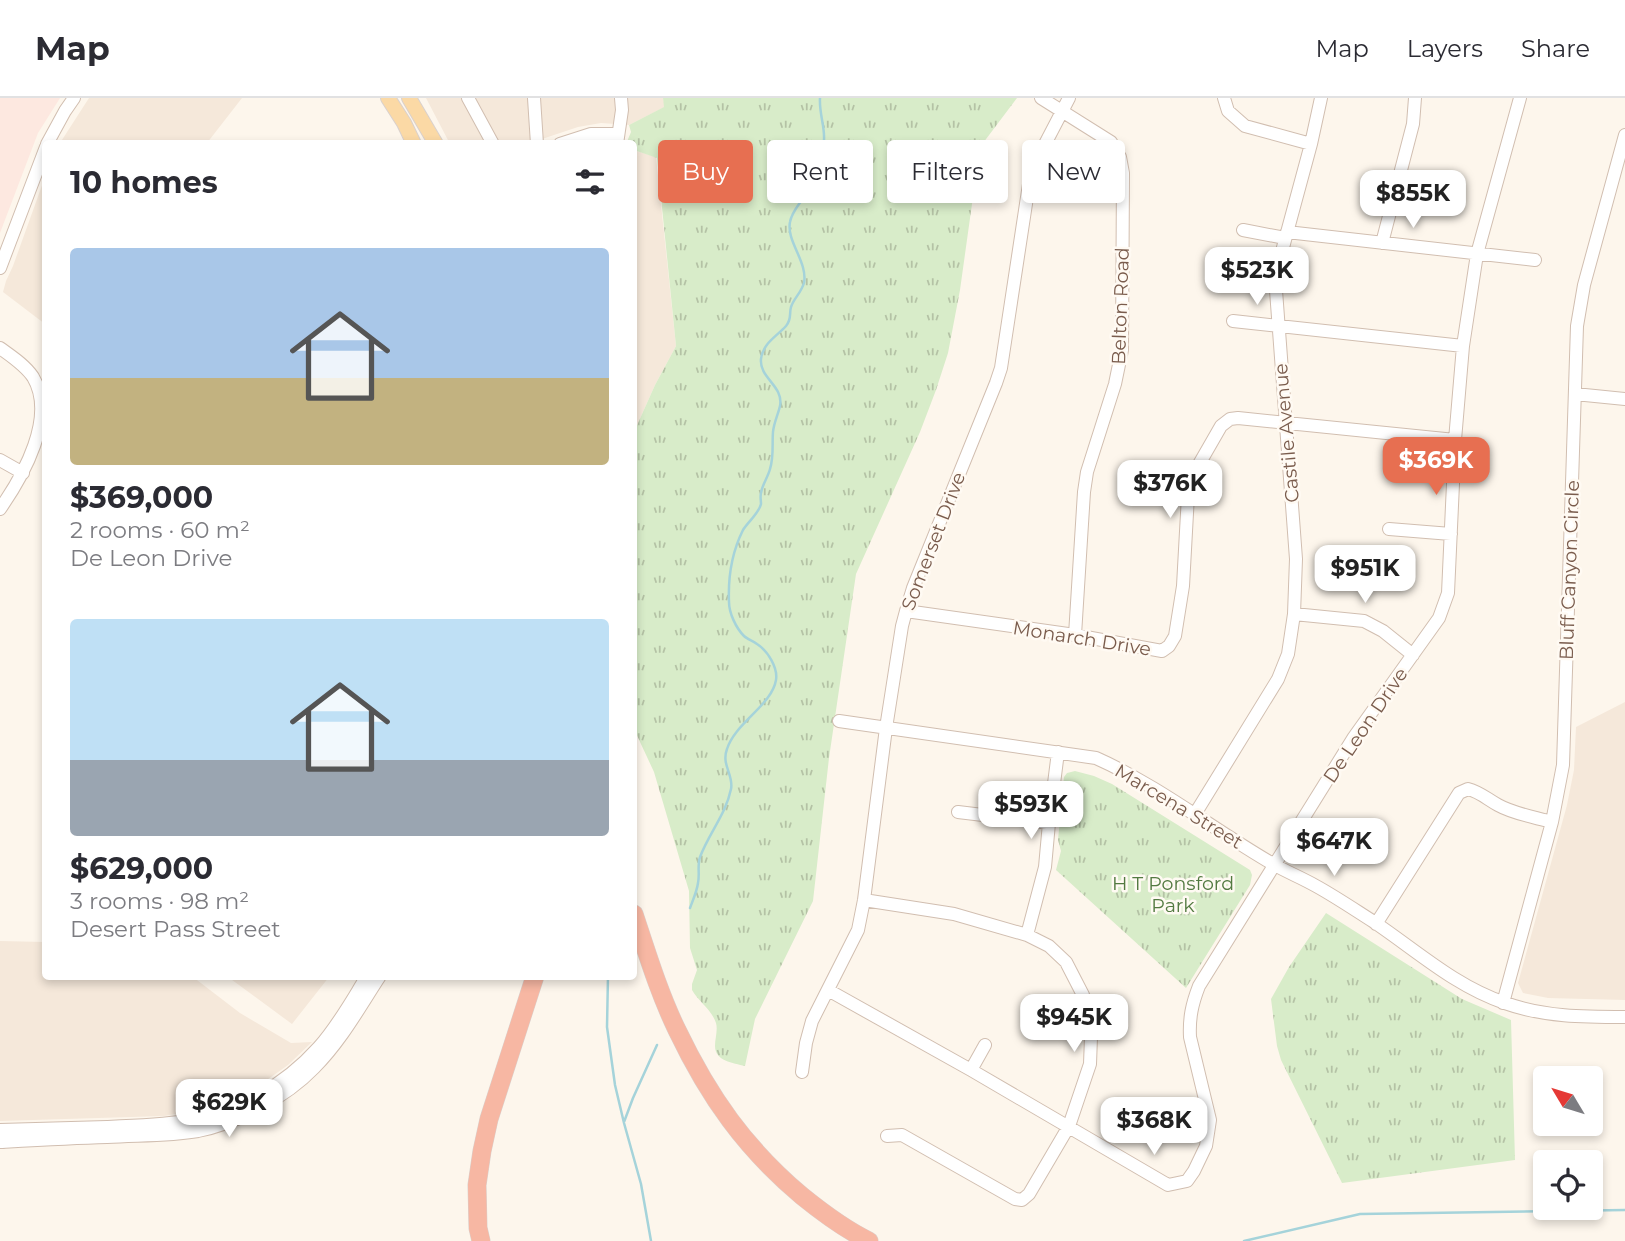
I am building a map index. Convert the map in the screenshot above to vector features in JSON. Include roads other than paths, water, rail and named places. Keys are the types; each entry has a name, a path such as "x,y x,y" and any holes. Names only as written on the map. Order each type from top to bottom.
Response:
{"highway":[{"path":"637,927 676,1029 723,1113 744,1139 793,1188 836,1224 869,1241"},
{"path":"481,1241 477,1185 482,1151 489,1119 534,980"}],"main road":[{"path":"388,98 412,140"},
{"path":"409,98 434,140"}],"street":[{"path":"49,140 74,98"},
{"path":"468,98 492,140"},
{"path":"534,98 537,140"},
{"path":"573,140 592,134 618,139 621,98"},
{"name":"Belton Road","path":"1041,98 1111,142 1120,157 1123,173 1122,350 1115,384 1087,472 1075,635"},
{"name":"Somerset Drive","path":"802,1072 812,1021 855,937 864,900 886,728 906,611 996,383 1031,171 1069,98"},
{"path":"1224,98 1228,111 1245,126 1311,144"},
{"name":"Castile Avenue","path":"1195,814 1278,679 1288,654 1294,614 1296,559 1275,277 1321,98"},
{"path":"1382,243 1413,124 1415,98"},
{"name":"De Leon Drive","path":"828,990 1168,1185 1187,1181 1206,1146 1210,1120 1190,1037 1191,1007 1199,986 1354,737 1439,618 1445,605 1448,593 1455,440 1463,346 1477,254 1520,98"},
{"name":"Bluff Canyon Circle","path":"1503,1003 1552,822 1563,765 1577,326 1584,285 1625,135"},
{"path":"0,268 42,156"},
{"path":"1243,230 1535,260"},
{"path":"1233,321 1463,346"},
{"path":"0,348 30,373 41,402 34,450 0,509"},
{"path":"1575,394 1625,399"},
{"name":"Monarch Drive","path":"906,611 1075,635 1162,651 1175,636 1183,586 1188,495 1194,473 1221,426 1230,419 1455,440"},
{"path":"0,460 23,473"},
{"path":"1389,529 1451,534"},
{"path":"1294,614 1364,621 1383,631 1413,655"},
{"name":"Marcena Street","path":"839,721 1096,758 1195,814 1274,865 1316,886 1376,924 1439,970 1472,989 1532,1012 1625,1017"},
{"path":"1027,935 1045,867 1058,752"},
{"path":"1376,924 1459,793 1468,789 1480,792 1506,808 1552,822"},
{"path":"958,812 1049,823"},
{"path":"864,900 954,914 1027,935 1049,946 1066,962 1083,995 1091,1037 1090,1064 1069,1126 1029,1194 1022,1200 1015,1199 902,1135 887,1136"},
{"path":"0,1130 212,1121 284,1079 304,1062 336,1026 365,980"},
{"path":"0,1142 174,1134 212,1121 242,1116 292,1087 313,1070 345,1032 378,980"},
{"path":"971,1070 985,1045"}],"waterway":[{"path":"690,908 699,876 700,857 731,789 727,749 737,731 768,698 776,680 774,665 768,655 738,629 729,606 729,584 736,547 743,530 760,507 762,490 771,464 773,432 780,399 761,366 761,359 767,344 788,323 791,307 804,283 803,267 791,237 790,222 808,190 824,143 820,98"},
{"path":"608,980 607,1027 615,1085 641,1184 651,1241"},
{"path":"624,1122 657,1045"},
{"path":"1244,1241 1360,1214 1625,1210"}],"park label":[{"name":"H T Ponsford Park","path":"1173,894"}]}
